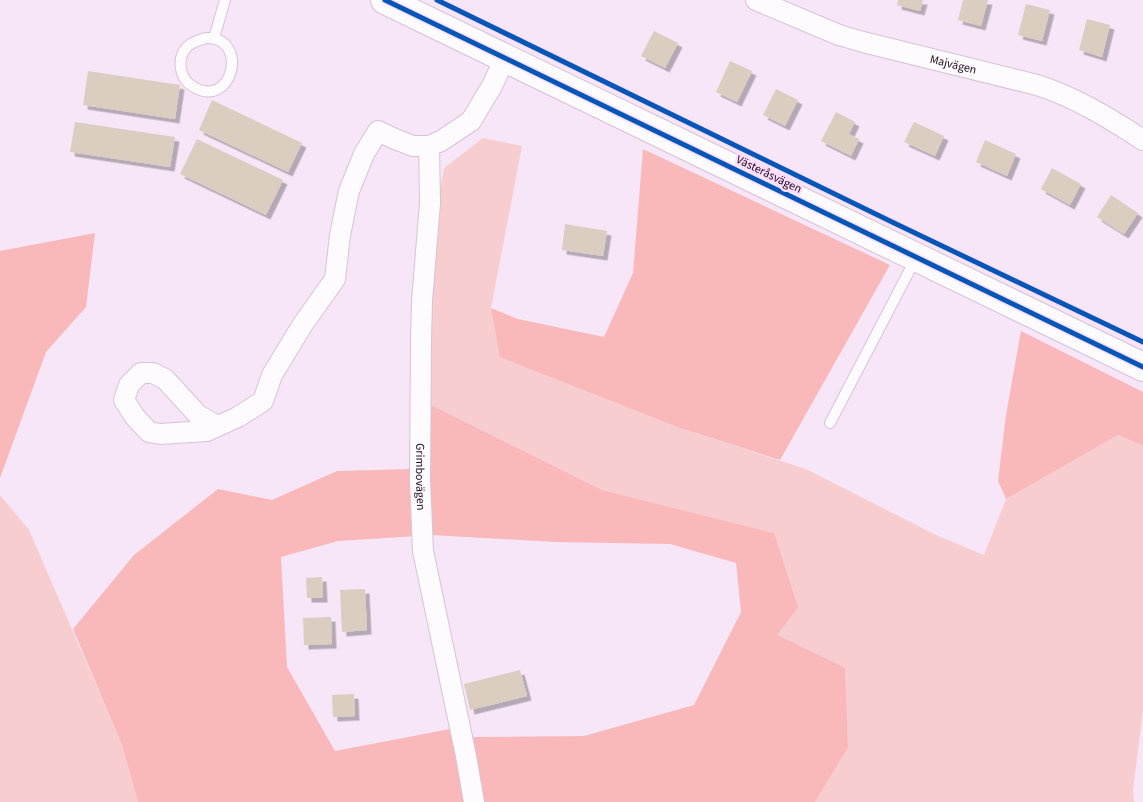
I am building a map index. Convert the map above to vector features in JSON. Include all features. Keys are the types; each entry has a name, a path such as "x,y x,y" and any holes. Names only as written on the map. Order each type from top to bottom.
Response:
{"street":[{"name":"Västeråsvägen","path":"385,0 1143,367"},
{"name":"Majvägen","path":"756,0 839,35 1062,93 1108,117 1143,140"},
{"path":"217,426 238,417 263,401 272,375 303,324 335,279 340,235 349,191 364,154 378,131 413,146 429,146 441,141 471,121 492,86 505,58"},
{"name":"Grimbovägen","path":"429,146 430,203 422,301 421,339 420,480 423,551 474,802"}],"lane":[{"path":"214,38 225,0"},
{"path":"214,38 225,46 231,54 233,64 231,74 226,83 217,88 207,91 197,89 188,84 182,75 180,65 182,55 187,46 196,40 214,38"},
{"path":"830,423 917,257"}],"shaded area":[{"path":"483,138 522,146 491,308 501,357 677,427 806,469 936,535 984,555 1006,499 1118,435 1143,446 1143,711 1133,790 1134,802 815,802 848,748 777,635 774,533 602,490 425,402 434,223 444,168"},
{"path":"643,149 890,265 780,460 677,427 500,357 491,308 518,319 604,337 633,273"},
{"path":"95,233 86,307 46,352 0,478 0,251"},
{"path":"1021,331 1143,392 1143,446 1118,435 1006,499 998,481 1006,415"},
{"path":"425,402 602,490 774,533 798,607 777,635 845,668 848,748 815,802 480,802 470,737 584,736 694,705 741,612 736,563 670,544 556,542 432,535"},
{"path":"411,469 418,536 338,541 281,557 287,667 335,751 450,729 467,802 138,802 122,745 73,629 134,555 218,489 272,500 337,471"},
{"path":"0,495 29,530 122,745 138,802 0,802"}],"building":[{"path":"898,0 923,0 920,11 897,5"},
{"path":"963,0 988,0 981,26 958,20"},
{"path":"1026,4 1050,10 1042,41 1018,35"},
{"path":"1087,19 1110,25 1102,57 1079,50"},
{"path":"654,31 678,43 665,68 641,56"},
{"path":"730,61 752,71 737,102 716,92"},
{"path":"88,71 180,85 175,119 83,105"},
{"path":"776,89 798,100 785,126 763,115"},
{"path":"212,100 302,143 288,172 199,130"},
{"path":"836,112 855,122 849,134 859,139 851,156 821,141"},
{"path":"75,122 175,137 170,167 70,152"},
{"path":"914,122 944,136 935,156 904,142"},
{"path":"197,139 283,180 266,215 180,174"},
{"path":"985,140 1016,154 1007,176 976,162"},
{"path":"1052,168 1081,184 1070,205 1041,189"},
{"path":"1111,195 1138,213 1124,234 1097,217"},
{"path":"565,224 607,231 603,256 562,250"},
{"path":"322,577 323,598 307,598 306,578"},
{"path":"365,589 367,630 342,632 340,590"},
{"path":"331,617 332,644 304,645 303,618"},
{"path":"520,670 527,696 470,710 464,684"},
{"path":"354,694 355,716 333,717 332,695"}],"cycle path":[{"path":"385,0 1143,367"},
{"path":"437,0 1143,342"}]}
